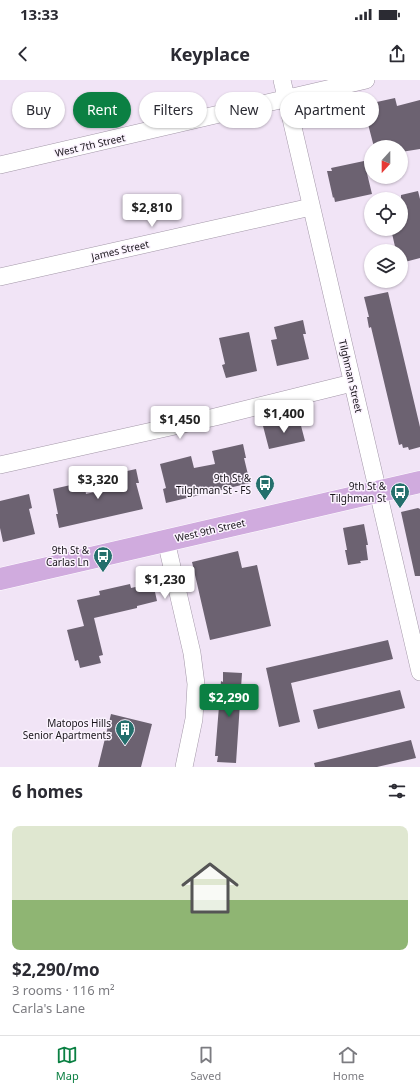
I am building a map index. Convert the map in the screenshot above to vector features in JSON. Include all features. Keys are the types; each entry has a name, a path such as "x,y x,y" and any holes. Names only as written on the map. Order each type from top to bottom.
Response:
{"main road":[{"name":"West 9th Street","path":"0,579 420,482"}],"street":[{"name":"Tilghman Street","path":"282,80 285,92"},
{"name":"West 7th Street","path":"315,92 366,80"},
{"name":"West 7th Street","path":"0,166 280,100"},
{"name":"Tilghman Street","path":"293,128 420,672"},
{"name":"James Street","path":"0,277 311,207"},
{"path":"0,465 216,417 352,383"},
{"path":"166,541 192,653 196,684 194,719 184,767"}],"building":[{"path":"395,98 397,106 420,100 420,149 408,151 408,140 372,140 369,128 379,128 379,102"},
{"path":"364,161 364,184 370,184 372,192 364,192 364,196 335,202 327,171 332,171 331,168"},
{"path":"418,191 420,199 420,258 408,261 408,244 394,244 393,236 408,236 408,193"},
{"path":"388,292 420,427 420,447 409,450 408,447 403,448 402,444 399,445 371,327 369,328 367,317 369,317 364,297"},
{"path":"303,320 306,334 303,334 309,359 277,366 271,340 277,339 274,327"},
{"path":"249,332 257,371 226,378 222,365 225,364 219,338"},
{"path":"299,418 305,441 269,449 263,426"},
{"path":"243,444 246,458 244,458 250,483 166,503 163,489 166,488 160,464 191,456 194,468 215,464 212,451"},
{"path":"136,469 139,483 136,483 143,509 59,528 53,489 84,482 86,494 107,489 105,476"},
{"path":"29,494 32,508 29,509 35,534 3,542 0,528 0,501"},
{"path":"418,508 420,509 420,576 415,576 401,512"},
{"path":"364,524 368,545 366,545 368,560 360,561 361,563 348,565 343,528"},
{"path":"238,551 242,568 257,565 271,626 210,640 192,562"},
{"path":"153,583 157,601 137,606 137,608 94,618 103,655 99,656 101,663 80,668 78,660 75,661 67,630 84,626 77,600 100,595 99,591 130,584 131,588"},
{"path":"388,640 393,659 291,683 300,722 279,727 266,668"},
{"path":"223,672 242,673 236,763 217,762 218,756 215,756"},
{"path":"400,690 405,708 318,729 313,710"},
{"name":"Matopos Hills Senior Apartments","path":"111,714 152,724 141,767 98,767"},
{"path":"411,740 416,758 377,767 315,767 314,763"}],"place":[{"name":"9th St & Tilghman St - FS","path":"265,501"},
{"name":"9th St & Tilghman St","path":"400,509"},
{"name":"9th St & Carlas Ln","path":"103,573"},
{"name":"Matopos Hills Senior Apartments","path":"125,746"}]}
